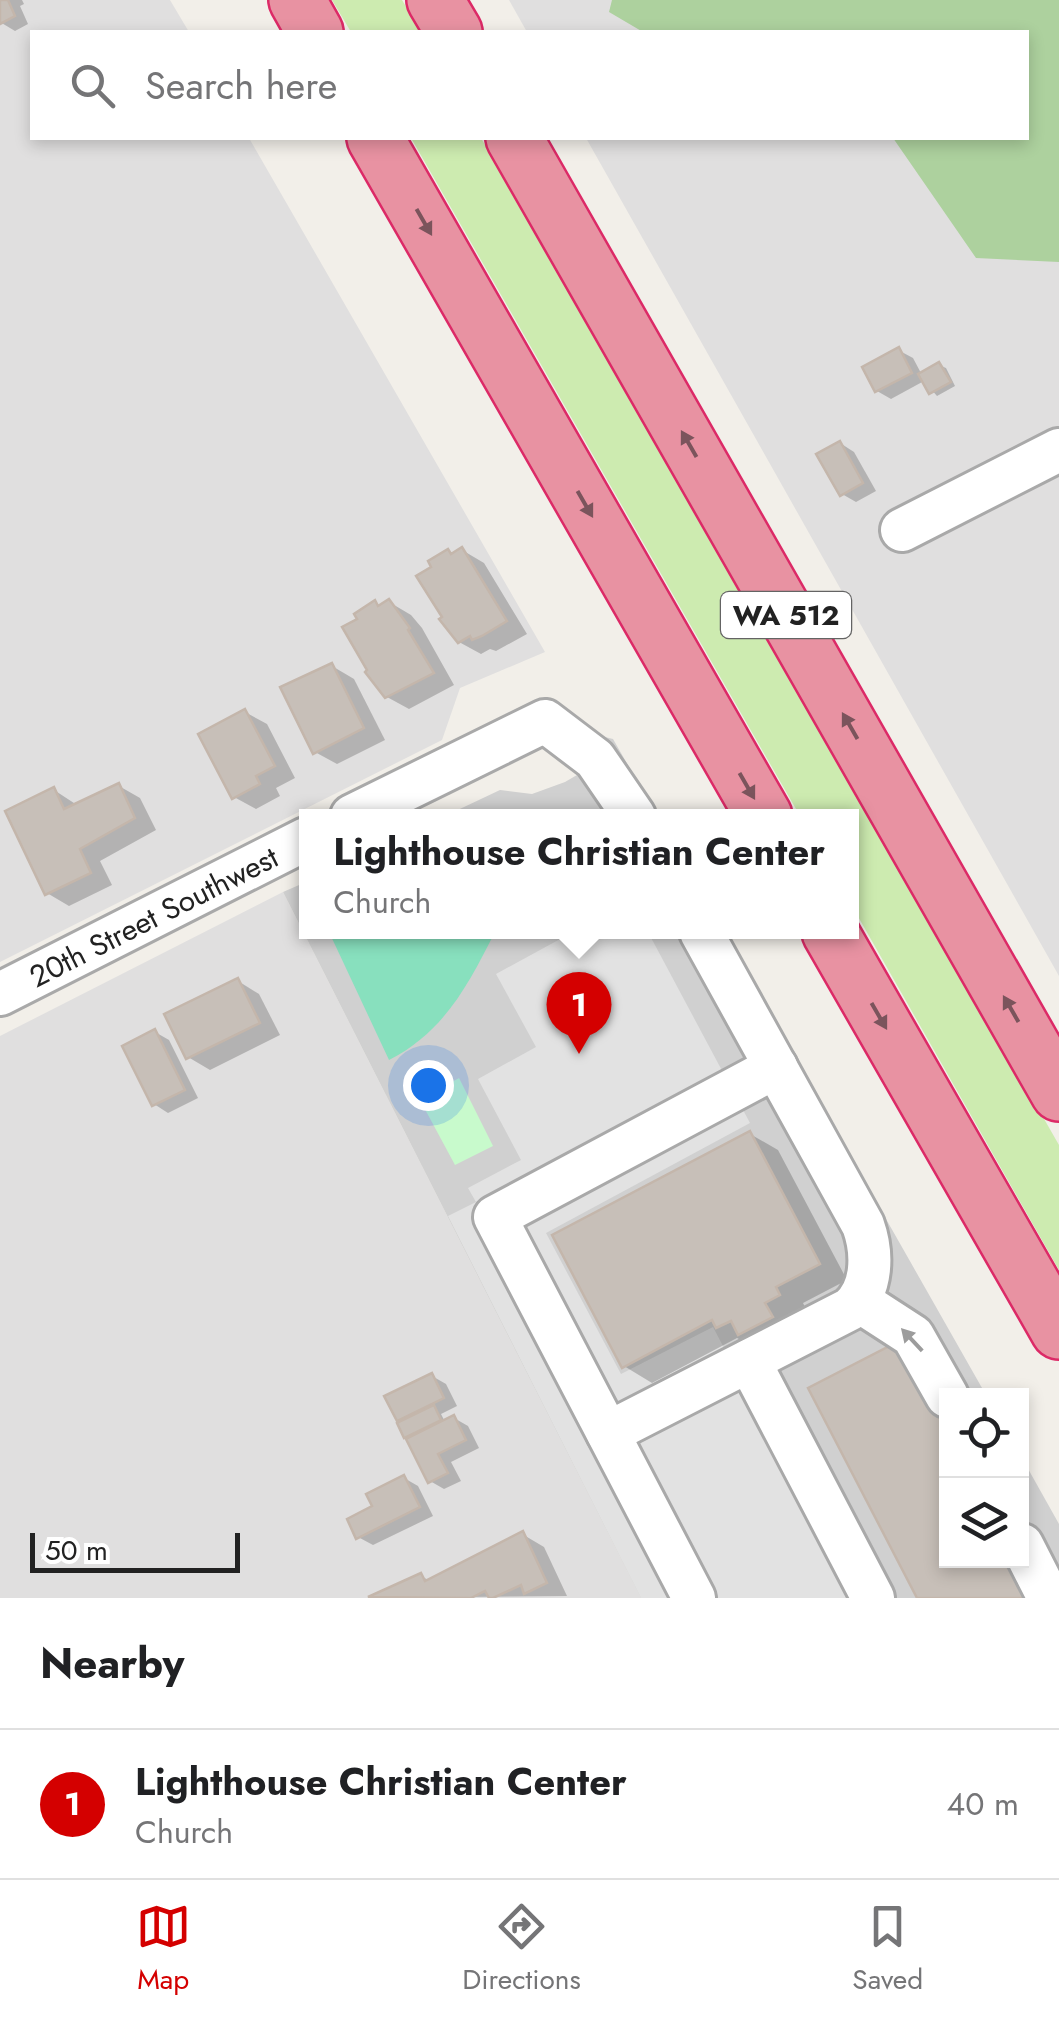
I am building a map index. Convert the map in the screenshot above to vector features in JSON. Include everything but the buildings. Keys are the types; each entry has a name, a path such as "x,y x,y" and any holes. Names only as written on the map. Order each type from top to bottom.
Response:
{"highway":[{"path":"296,0 314,30"},
{"path":"435,0 453,30"},
{"path":"376,140 760,809"},
{"name":"WA 512","path":"515,140 1059,1094"},
{"path":"834,939 1059,1331"}],"street":[{"path":"902,530 1059,450"},
{"path":"366,809 545,721 595,758 629,809"},
{"name":"20th Street Southwest","path":"0,994 299,843"},
{"path":"608,1434 850,1309 859,1301 867,1280 867,1237 704,939"},
{"path":"694,1598 494,1217 776,1067"},
{"path":"859,1301 913,1336 943,1388"},
{"path":"750,1361 872,1598"},
{"path":"1029,1559 1049,1598"}],"shaded area":[{"path":"0,0 170,0 188,30 30,30 30,140 250,140 545,652 460,688 442,740 0,962"},
{"path":"509,0 1059,0 1059,976 587,140 1029,140 1029,30 526,30"},
{"path":"597,735 613,739 653,809 460,809 500,790 532,794 565,782 577,775 593,750"},
{"path":"299,885 299,924 283,892"},
{"path":"283,892 299,924 299,939 307,939 641,1598 0,1598 0,1036"},
{"path":"307,939 727,939 982,1388 939,1388 939,1568 1029,1568 1029,1470 1059,1524 1059,1598 641,1598"},
{"path":"560,939 652,939 750,1123 546,1233 621,1374 713,1327 854,1598 641,1598 448,1216 476,1202 468,1188 521,1160 478,1079 536,1047 496,974"}],"green space":[{"path":"332,0 402,0 420,30 350,30"},
{"path":"612,0 1059,0 1059,262 976,258 894,140 1029,140 1029,30 640,30 609,12"},
{"path":"412,140 482,140 1059,1145 1059,1270 859,918 859,809 796,809"},
{"path":"332,939 491,939 440,1021 389,1060"},
{"path":"459,1078 493,1146 455,1165 420,1100"}],"place":[{"name":"Lighthouse Christian Center","path":"579,1054"}]}
